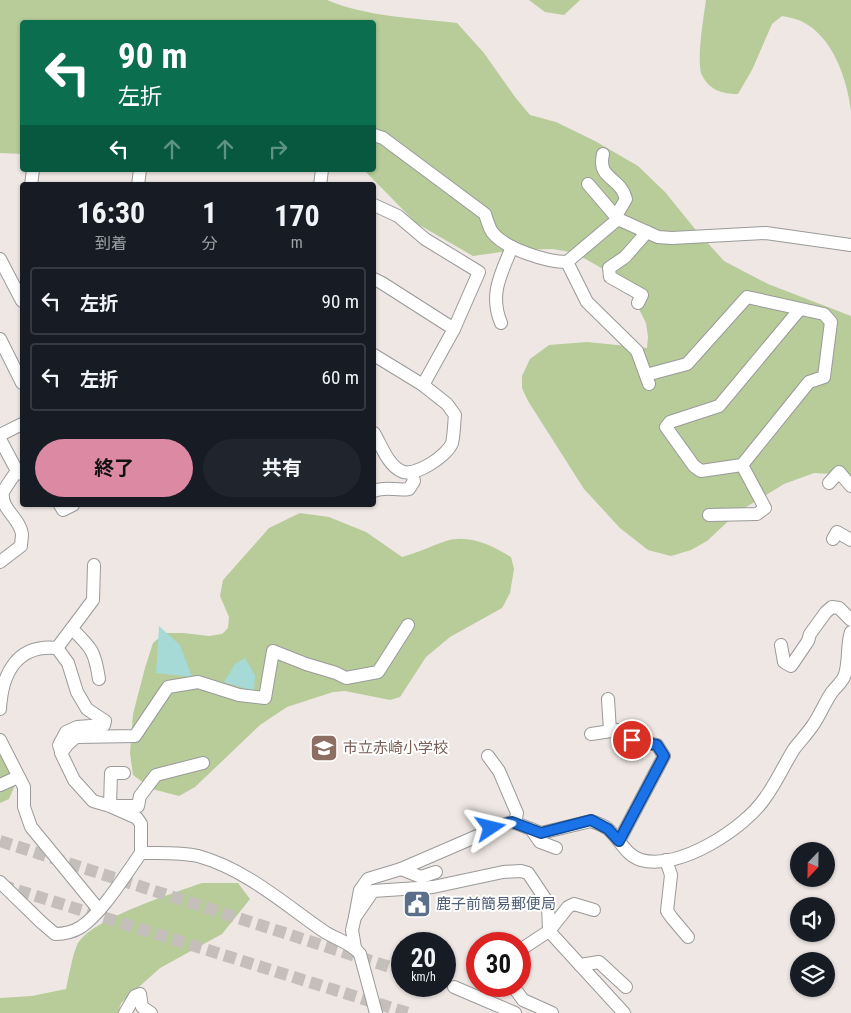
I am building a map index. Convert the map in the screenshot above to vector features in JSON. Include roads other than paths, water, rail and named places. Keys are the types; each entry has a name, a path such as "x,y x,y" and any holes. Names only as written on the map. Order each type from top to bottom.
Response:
{"street":[{"path":"376,136 383,138 485,214 492,232 505,244 553,262 567,262 617,218 626,199 624,190 602,167 603,154"},
{"path":"588,184 617,218 658,237 672,238 766,233 851,245"},
{"path":"376,206 398,216 425,239 479,272 454,329 423,385"},
{"path":"642,295 610,277 610,268 625,257 647,232"},
{"path":"501,324 496,312 498,282 512,247"},
{"path":"0,259 20,297"},
{"path":"567,262 587,302 637,351 648,379 687,364 747,297 824,314 831,322 824,376 809,382 742,465 701,471 694,466 666,427 670,422 719,406 800,309"},
{"path":"376,280 454,329"},
{"path":"0,338 20,379"},
{"path":"376,356 423,385 447,404 454,415 452,443 445,455 416,472 403,472 394,466 376,436"},
{"path":"0,435 20,425"},
{"path":"0,439 20,473 3,493 2,506 15,520 22,534 21,546 0,562"},
{"path":"715,518 757,514 765,508 742,465"},
{"path":"376,491 384,488 409,489 414,481 412,472"},
{"path":"828,483 839,472 851,486"},
{"path":"833,539 837,532 851,540"},
{"path":"57,648 93,600 94,565"},
{"path":"781,645 784,662 792,666 808,641 810,634 832,607 839,608 851,620"},
{"path":"62,753 76,737 135,736 168,687 198,682 239,695 265,698 273,651 346,678 378,672 408,625"},
{"path":"72,629 92,649 99,679"},
{"path":"355,948 352,930 360,890 368,879 401,869 482,834 491,828 512,822 541,833 591,820 608,829 631,856 655,862 696,852 717,841 753,813 765,799 795,749 814,725 831,693 847,681 848,639 851,632"},
{"path":"0,709 1,691 10,669 18,658 30,650 44,646 57,648 68,663 77,692 87,709 105,721 104,725 77,727 66,732 59,745 74,780 93,802 110,806 137,818 141,824 141,854 99,910 81,926 66,934 55,934 0,882"},
{"path":"608,699 610,731"},
{"path":"591,734 618,730 625,737 657,745 664,756 619,841"},
{"path":"0,740 24,787 24,807 32,827 99,910"},
{"path":"488,756 499,771 517,813 515,823"},
{"path":"110,806 138,806 140,796 156,775 202,763"},
{"path":"110,806 112,773"},
{"path":"0,786 18,777"},
{"path":"531,829 540,842 556,848"},
{"path":"141,854 196,856 220,864 251,880 327,934 355,948 360,954 376,1013"},
{"path":"666,860 671,875 667,910 688,937"},
{"path":"401,869 421,877 436,872"},
{"path":"355,918 373,891 433,887 503,872 521,871 528,873 548,903 549,931 624,1013"},
{"path":"531,943 549,931 568,907 574,904 594,910"},
{"path":"580,965 599,962 626,987"},
{"path":"456,988 515,1013"},
{"path":"124,1013 135,996 140,994 142,1007 152,1013"},
{"path":"521,997 523,1000 552,1013"}],"water":[{"path":"159,626 180,645 192,677 156,673"},
{"path":"245,658 255,675 254,691 224,682 235,664"}],"tunnel":[{"path":"0,841 391,967"},
{"path":"1,885 408,1013"}],"place":[{"name":"市立赤崎小学校","path":"324,748"},
{"name":"鹿子前簡易郵便局","path":"417,904"}]}
